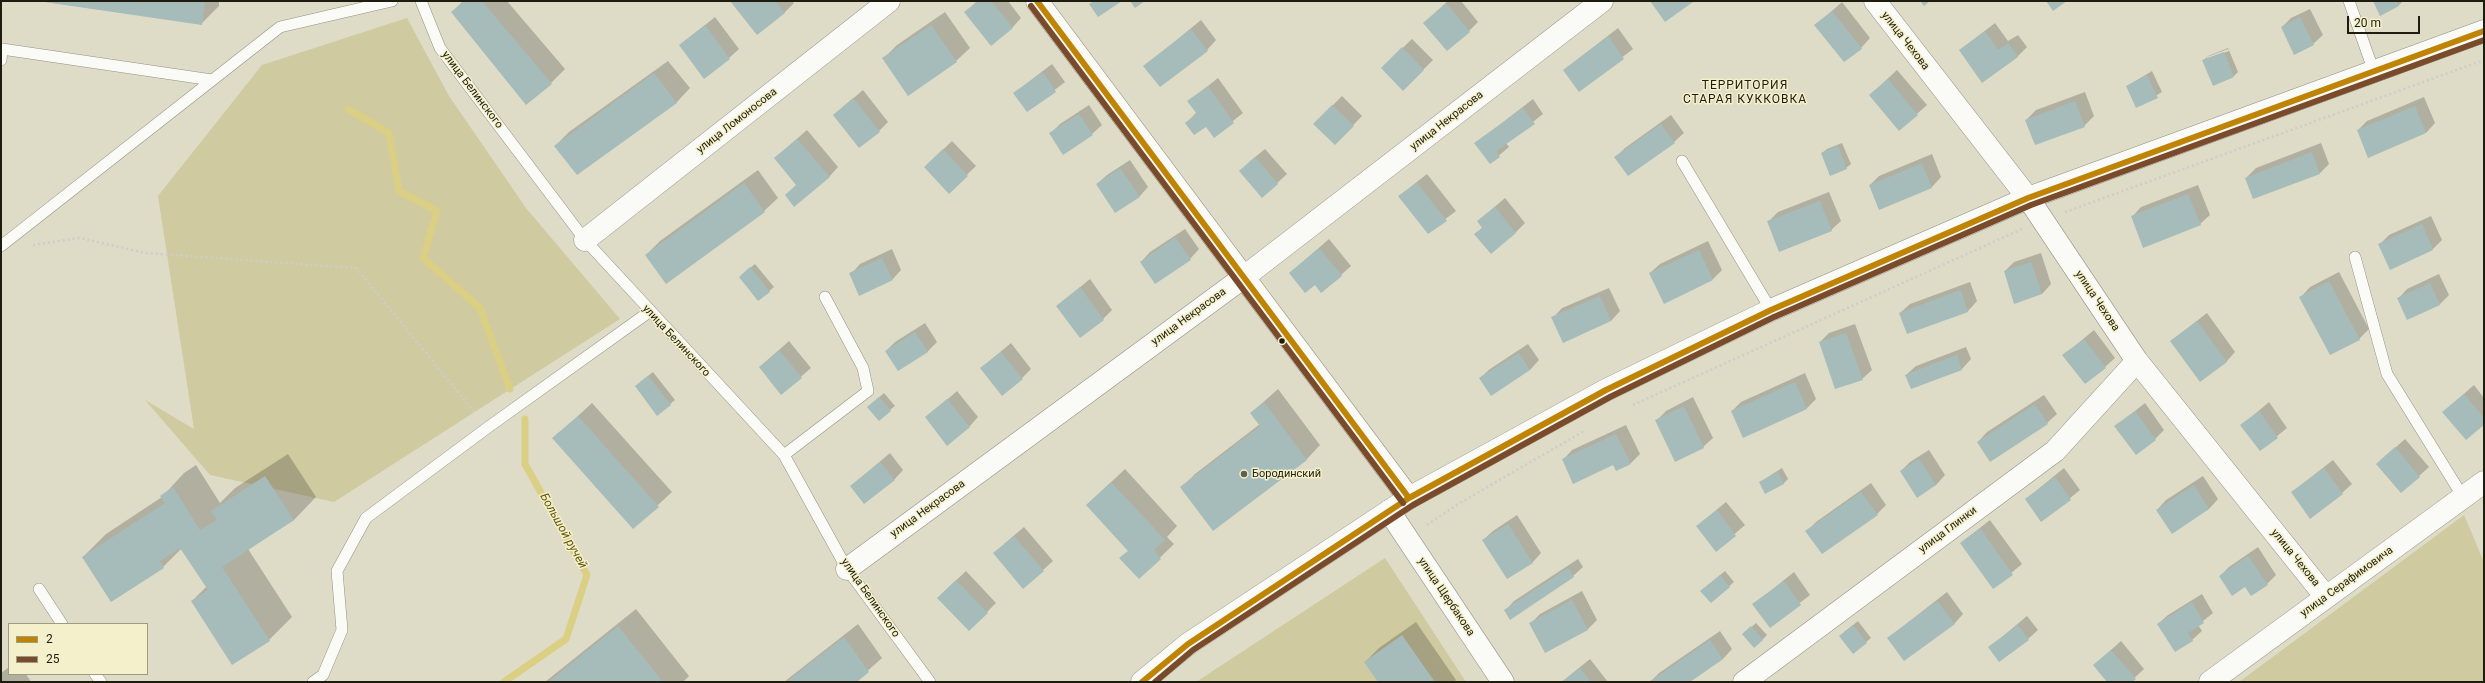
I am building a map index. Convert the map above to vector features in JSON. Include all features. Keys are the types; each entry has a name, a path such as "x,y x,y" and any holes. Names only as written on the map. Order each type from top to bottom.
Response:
{"street":[{"name":"улица Ломоносова","path":"585,240 889,1"},
{"path":"1038,1 1409,498"},
{"name":"улица Некрасова","path":"847,569 1244,277 1602,1"},
{"name":"улица Чехова","path":"1874,1 2028,198 2138,361 2326,597"},
{"path":"1142,682 1188,644 1409,498 1606,390 1771,310 2028,198 2484,31"},
{"name":"улица Глинки","path":"1744,682 2055,451 2138,361"},
{"name":"улица Серафимовича","path":"2210,682 2484,482"},
{"name":"улица Щербакова","path":"1389,511 1503,682"}],"lane":[{"path":"1,246 280,27 392,1"},
{"name":"улица Белинского","path":"420,1 440,48 585,240 649,312 784,455 847,569 930,682"},
{"path":"2349,1 2374,72"},
{"path":"1,60 2,49 212,80"},
{"path":"1682,161 1771,310"},
{"path":"2355,257 2387,374 2463,497"},
{"path":"784,455 868,391 863,368 825,297"},
{"path":"313,682 323,675 342,630 338,571 366,518 487,428 649,312"},
{"path":"39,589 61,623"}],"path":[{"path":"1628,408 2042,220 2484,60"},
{"path":"30,246 80,238 145,253 356,268 487,428"},
{"path":"1407,539 1458,504 1593,426"}],"shaded area":[{"path":"407,18 449,96 526,208 620,319 334,502 210,475 145,400 194,429 158,196 262,65"},
{"path":"2464,515 2484,562 2484,682 2239,682"},
{"path":"1385,558 1466,682 1196,682"}],"building":[{"path":"38,1 205,1 202,25"},
{"path":"465,1 482,1 552,84 526,105 451,12"},
{"path":"730,1 775,1 785,13 757,35"},
{"path":"978,1 991,1 1013,28 991,46 964,12"},
{"path":"1094,1 1122,1 1098,17 1089,4"},
{"path":"1130,1 1145,1 1135,8"},
{"path":"1650,1 1692,1 1693,2 1665,22"},
{"path":"1920,1 1930,1 1924,6"},
{"path":"2046,1 2067,1 2053,11"},
{"path":"2373,1 2396,1 2399,6 2380,16"},
{"path":"1446,3 1470,32 1447,51 1423,23"},
{"path":"1832,11 1862,49 1844,62 1814,25"},
{"path":"2300,17 2314,45 2294,55 2281,27"},
{"path":"705,25 730,59 704,79 679,45"},
{"path":"931,25 957,62 908,96 882,58"},
{"path":"1191,29 1208,51 1160,87 1143,66"},
{"path":"1985,31 1998,50 2008,43 2018,57 1982,83 1959,50"},
{"path":"1608,36 1624,59 1579,92 1563,70"},
{"path":"1402,47 1424,70 1403,91 1381,68"},
{"path":"2224,52 2234,77 2213,86 2202,60"},
{"path":"1043,72 1056,92 1027,112 1013,93"},
{"path":"654,73 677,103 577,175 554,146"},
{"path":"2147,75 2158,98 2136,108 2126,86"},
{"path":"1888,79 1918,115 1899,131 1869,95"},
{"path":"1208,86 1234,123 1214,138 1206,127 1194,135 1185,123 1197,114 1187,101"},
{"path":"853,98 880,132 859,148 833,115"},
{"path":"2075,101 2085,127 2035,145 2025,120"},
{"path":"1332,105 1354,126 1335,145 1313,124"},
{"path":"2415,106 2426,133 2368,158 2357,130"},
{"path":"1523,108 1535,124 1496,151 1500,157 1490,164 1474,143"},
{"path":"1079,114 1093,135 1063,155 1049,133"},
{"path":"1661,124 1675,143 1628,176 1614,157"},
{"path":"797,139 830,177 794,207 785,195 796,185 774,158"},
{"path":"1838,146 1847,169 1830,176 1821,153"},
{"path":"943,149 968,176 949,194 924,167"},
{"path":"2312,152 2320,174 2253,199 2245,178"},
{"path":"1255,157 1278,184 1262,198 1239,171"},
{"path":"1922,163 1932,188 1879,210 1869,185"},
{"path":"1120,168 1140,197 1115,213 1096,184"},
{"path":"744,183 765,212 666,284 645,255"},
{"path":"1417,183 1447,221 1428,234 1398,196"},
{"path":"2188,194 2201,225 2143,248 2131,216"},
{"path":"1820,201 1832,231 1779,252 1767,221"},
{"path":"1495,207 1516,233 1491,254 1474,234 1482,228 1477,221"},
{"path":"2422,224 2433,250 2390,270 2378,244"},
{"path":"1175,237 1191,260 1155,284 1140,262"},
{"path":"1319,248 1342,276 1321,293 1315,285 1305,293 1289,273"},
{"path":"1699,250 1713,280 1664,304 1649,273"},
{"path":"882,258 893,280 859,296 849,273"},
{"path":"2031,262 2042,294 2014,304 2004,271"},
{"path":"750,267 770,292 758,301 739,277"},
{"path":"2329,281 2360,340 2330,355 2299,297"},
{"path":"2430,283 2440,305 2407,320 2397,298"},
{"path":"1080,287 1104,320 1080,338 1056,306"},
{"path":"1961,290 1968,312 1907,334 1899,313"},
{"path":"1600,296 1611,321 1563,343 1551,317"},
{"path":"2197,321 2227,362 2200,382 2170,341"},
{"path":"915,332 928,352 898,371 885,351"},
{"path":"1846,333 1863,380 1835,389 1819,342"},
{"path":"2084,339 2106,368 2085,384 2062,355"},
{"path":"779,350 802,378 781,395 759,367"},
{"path":"1001,352 1023,379 1002,396 980,368"},
{"path":"1519,353 1530,370 1491,396 1479,378"},
{"path":"1957,355 1962,370 1911,389 1905,375"},
{"path":"648,376 671,405 657,416 635,386"},
{"path":"1795,382 1807,409 1743,438 1731,411"},
{"path":"2464,394 2484,418 2484,425 2466,440 2442,412"},
{"path":"879,397 891,411 879,421 867,407"},
{"path":"947,399 970,427 947,446 925,417"},
{"name":"Бородинский","path":"1264,402 1307,460 1213,531 1180,487 1260,426 1250,413"},
{"path":"2035,404 2048,424 1990,462 1977,442"},
{"path":"1684,406 1704,448 1675,462 1655,420"},
{"path":"2135,411 2156,440 2136,455 2114,426"},
{"path":"2259,411 2278,438 2260,451 2240,425"},
{"path":"578,416 659,507 633,529 552,438"},
{"path":"1616,434 1631,464 1616,471 1613,465 1573,484 1562,459"},
{"path":"2395,447 2420,477 2401,493 2376,464"},
{"path":"1919,459 1936,485 1917,498 1900,471"},
{"path":"880,462 895,480 864,504 850,486"},
{"path":"2324,468 2343,494 2310,519 2291,492"},
{"path":"1778,472 1784,484 1765,494 1759,482"},
{"path":"265,476 294,520 222,567 270,641 232,665 191,601 208,590 180,548 160,561 164,568 111,602 82,557 165,503 160,496 173,487 200,530 217,520 211,511"},
{"path":"2055,477 2071,500 2041,522 2025,499"},
{"path":"1111,482 1165,540 1154,550 1161,559 1139,579 1119,558 1128,551 1086,505"},
{"path":"2194,485 2209,509 2172,534 2156,510"},
{"path":"1861,492 1878,515 1822,554 1805,531"},
{"path":"1717,510 1736,536 1716,552 1696,526"},
{"path":"1508,524 1533,563 1507,579 1482,540"},
{"path":"1980,528 2013,575 1993,589 1960,543"},
{"path":"1014,536 1044,571 1023,589 993,553"},
{"path":"2248,556 2268,585 2251,596 2245,587 2232,596 2219,576"},
{"path":"1568,568 1574,577 1510,620 1504,610"},
{"path":"1720,575 1730,587 1711,603 1700,591"},
{"path":"956,580 988,613 969,631 937,598"},
{"path":"1784,581 1801,605 1770,628 1752,604"},
{"path":"1572,600 1588,630 1545,653 1529,623"},
{"path":"1937,601 1955,624 1904,661 1887,638"},
{"path":"2192,602 2204,623 2188,633 2193,641 2175,652 2157,624"},
{"path":"1853,625 1867,643 1853,654 1839,636"},
{"path":"2018,625 2029,640 1999,662 1988,647"},
{"path":"618,626 663,682 548,682"},
{"path":"1751,626 1763,640 1754,648 1742,634"},
{"path":"1402,635 1435,682 1378,682 1364,662"},
{"path":"844,637 869,672 857,682 786,682"},
{"path":"1710,640 1723,659 1690,682 1649,682"},
{"path":"2111,650 2136,679 2132,682 2107,682 2093,665"},
{"path":"1580,668 1591,682 1562,682"}],"waterway":[{"name":"Большой ручей","path":"348,109 389,133 399,191 437,211 423,258 480,308 510,389"},
{"name":"Большой ручей","path":"504,682 566,639 587,575 525,464 525,419"}],"transit line":[{"name":"2","path":"1037,1 1409,498"},
{"name":"25","path":"1031,6 1403,503"},
{"name":"2","path":"1142,682 1188,644 1409,498 1606,390 1771,310 2028,198 2484,31"},
{"name":"25","path":"1155,682 1193,650 1413,505 1610,397 1774,317 2031,205 2484,40"}],"place":[{"name":"Бородинский","path":"1244,474"}],"district":[{"name":"ТЕРРИТОРИЯ СТАРАЯ КУККОВКА","path":"1745,93"}]}
